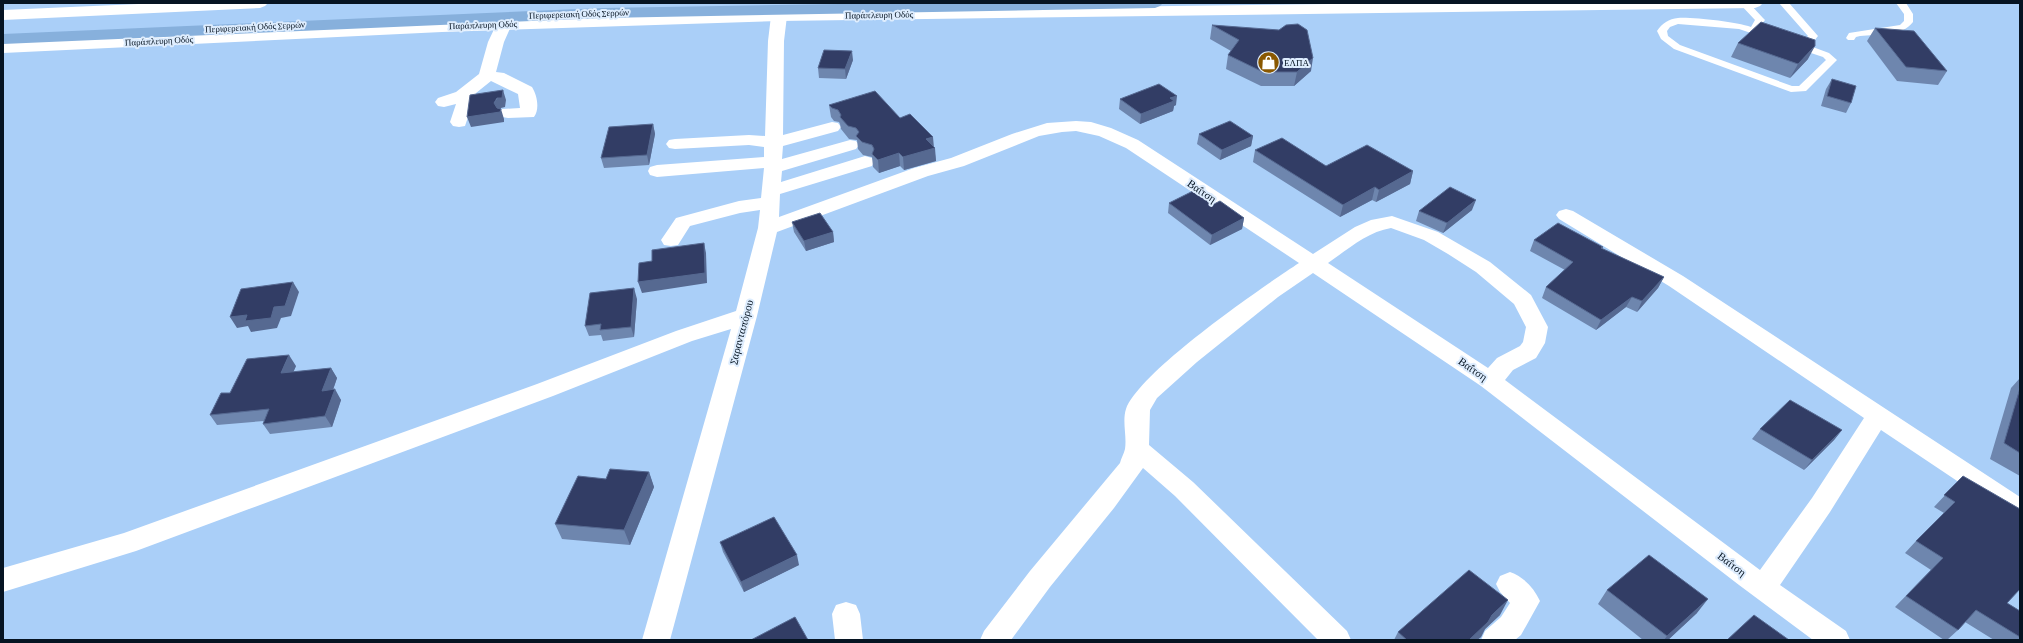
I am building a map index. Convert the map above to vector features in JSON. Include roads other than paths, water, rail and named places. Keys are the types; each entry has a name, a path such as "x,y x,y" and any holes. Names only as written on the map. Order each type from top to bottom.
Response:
{"main road":[{"name":"Περιφερειακή Οδός Σερρών","path":"3,39 436,19 603,13 1155,3"}],"street":[{"path":"3,15 260,3"},
{"name":"Παράπλευρη Οδός","path":"3,48 504,24 779,16 1756,3"},
{"name":"Σαρανταπόρου","path":"656,640 746,316 768,228 773,158 776,41 779,16"},
{"path":"489,82 492,54 504,24"},
{"path":"444,102 462,96 498,77 526,91 529,106 528,113 508,113"},
{"path":"460,122 468,92"},
{"name":"Βαΐτση","path":"768,228 924,171 954,164 1035,132 1071,126 1091,127 1127,142 1313,262 1490,382 1763,588 1836,640"},
{"path":"773,158 832,127"},
{"path":"675,144 750,140 773,158"},
{"path":"726,141 742,156 745,163"},
{"path":"657,171 728,166 850,145"},
{"path":"671,240 683,222 771,197 865,162"},
{"path":"1566,215 1676,281 2020,510"},
{"path":"994,640 1040,579 1124,478 1131,467 1137,448 1138,410 1145,396 1151,389 1189,356 1270,292 1313,262 1362,231 1378,224 1392,222 1431,236 1455,248 1483,267 1523,300 1538,327 1534,343 1528,352 1505,364 1490,382"},
{"path":"3,580 127,543 538,392 684,336 746,316"},
{"path":"1763,588 1821,506 1878,415"},
{"path":"1137,448 1184,489 1337,640"},
{"path":"1495,640 1511,626 1526,601 1510,584"}],"lane":[{"path":"1744,3 1760,20 1753,30"},
{"path":"1784,3 1813,36 1804,47"},
{"path":"1851,38 1852,35 1859,31 1893,31 1905,26 1908,21 1908,13 1900,3"},
{"path":"1678,22 1740,26 1804,47 1826,55 1832,60 1802,89 1796,90 1688,52 1669,42 1662,32 1668,24 1678,22"}],"place":[{"name":"ΕΛΠΑ","path":"1269,63"}]}
